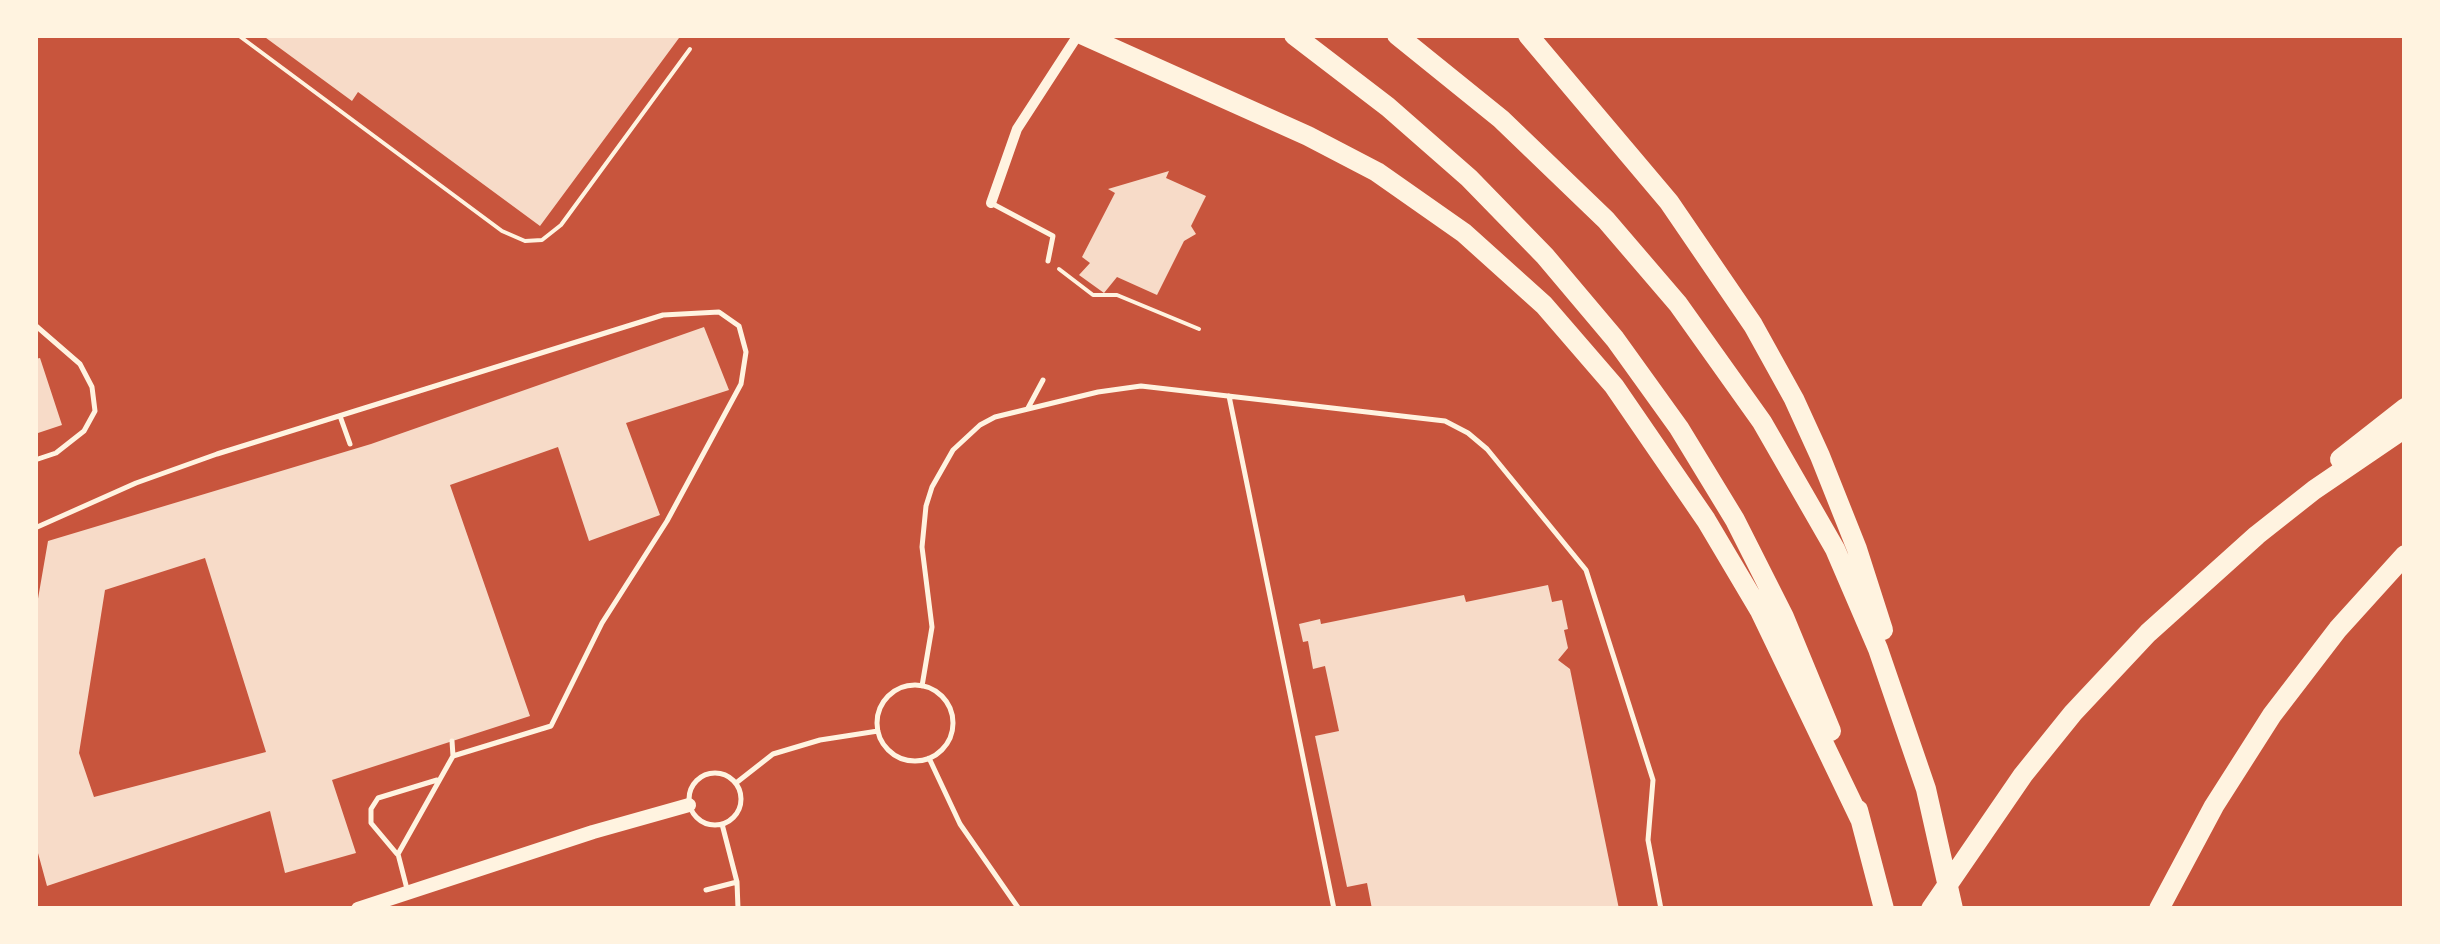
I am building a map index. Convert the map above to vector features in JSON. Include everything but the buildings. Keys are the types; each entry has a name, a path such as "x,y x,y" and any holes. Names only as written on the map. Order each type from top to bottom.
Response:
{"highway":[{"path":"1081,35 1286,125 1377,172 1448,220 1536,297 1614,386 1712,529 1760,611 1860,819"},
{"path":"1294,35 1388,107 1470,178 1569,283 1658,398 1726,504 1784,616 1826,718 1860,819 1884,909"},
{"path":"1397,35 1474,95 1556,168 1632,248 1711,347 1782,453 1834,549 1878,648 1915,752"},
{"path":"1528,35 1688,226 1738,299 1781,374 1820,456 1863,566 1935,823 1953,909"},
{"path":"1932,909 2022,775 2148,632 2285,512 2345,453 2405,408"},
{"path":"2285,512 2405,428"},
{"path":"2160,909 2196,837 2252,744 2315,657 2405,558"}],"street":[{"path":"991,203 1017,129 1081,35"},
{"path":"358,909 689,805"}],"lane":[{"path":"991,203 1053,236 1048,261"},
{"path":"35,528 136,482 340,416 663,315 719,312 739,326 746,352 741,384 666,521 602,623 551,726 452,756"},
{"path":"35,325 80,364 92,387 94,411 84,431 56,453 35,460"},
{"path":"1028,408 1043,380"},
{"path":"922,686 932,627 922,528 932,487 953,450 980,425 1028,408 1140,386 1445,421 1487,448 1580,561 1590,580 1653,780 1648,840 1660,909"},
{"path":"1229,396 1334,909"},
{"path":"340,416 350,444"},
{"path":"922,686 944,699 953,722 946,747 929,758 910,761 887,749 878,732 878,713 891,694 901,688 922,686"},
{"path":"736,784 756,766 783,751 820,740 878,732"},
{"path":"398,854 452,756 452,742"},
{"path":"929,758 960,824 1019,909"},
{"path":"707,774 724,774 736,784 740,794 738,810 722,824 701,821 689,805 693,784 707,774"},
{"path":"408,893 398,854 371,823 371,810 378,798 440,780"},
{"path":"722,824 737,882 738,909"},
{"path":"706,890 737,882"}],"path":[{"path":"238,35 502,231 525,241 542,240 562,225 690,49"},
{"path":"1048,261 1092,295 1117,295 1199,329"}]}
